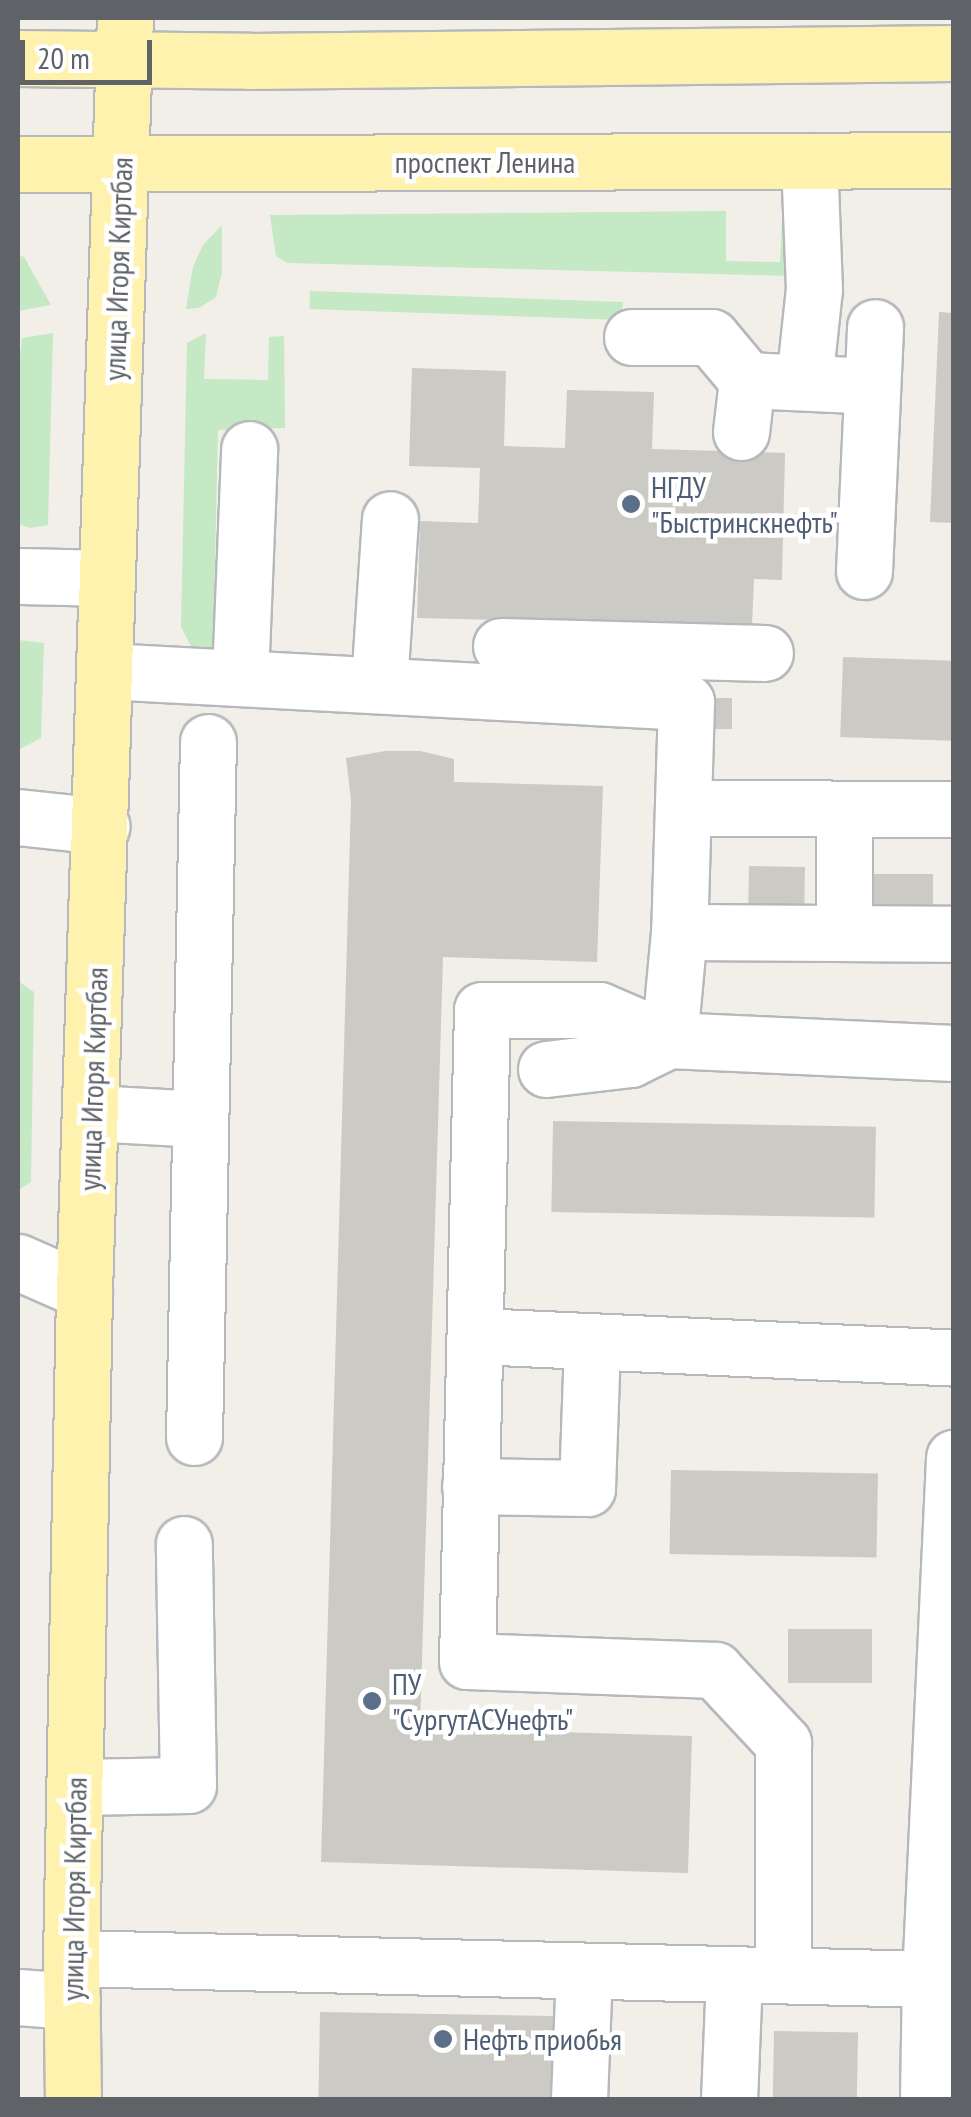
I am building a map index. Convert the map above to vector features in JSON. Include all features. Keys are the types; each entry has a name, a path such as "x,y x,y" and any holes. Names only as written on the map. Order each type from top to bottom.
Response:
{"main road":[{"path":"18,58 124,38 954,53"},
{"name":"улица Игоря Киртбая","path":"73,2100 84,1291 102,826 105,578 124,38"},
{"name":"проспект Ленина","path":"18,164 954,160"}],"lane":[{"path":"804,382 814,289 810,161"},
{"path":"864,571 876,327"},
{"path":"632,337 711,337 744,406 804,382 872,386"},
{"path":"240,678 249,449"},
{"path":"379,684 390,519"},
{"path":"18,576 105,578"},
{"path":"106,670 379,684 500,652 766,652"},
{"path":"500,652 686,702 678,932 668,1040"},
{"path":"194,1437 208,742"},
{"path":"684,808 954,809"},
{"path":"844,809 844,932"},
{"path":"18,818 102,826"},
{"path":"678,932 954,934"},
{"path":"730,2100 758,1974 784,1743 716,1670 467,1661 482,1010 598,1010 668,1040 954,1053"},
{"path":"546,1068 630,1059 668,1040"},
{"path":"92,1113 200,1118"},
{"path":"18,1262 84,1291"},
{"path":"477,1336 954,1358"},
{"path":"470,1486 588,1488 592,1342"},
{"path":"937,2088 930,1979 954,1458"},
{"path":"76,1787 188,1785 184,1544"},
{"path":"18,1998 72,1980 584,1970 930,1979"},
{"path":"579,2100 584,1970"}],"green space":[{"path":"726,211 726,261 780,262 782,223 793,234 796,276 287,263 276,256 270,215"},
{"path":"222,225 222,272 216,297 199,308 186,309 193,267 203,245"},
{"path":"18,255 24,257 51,305 18,311"},
{"path":"310,291 623,302 622,320 309,309"},
{"path":"53,333 48,525 30,528 18,524 18,373 22,338"},
{"path":"206,333 204,379 268,380 269,337 284,336 285,428 218,430 214,605 227,618 222,656 192,648 181,627 187,343"},
{"path":"18,640 44,643 41,738 18,750"},
{"path":"18,981 34,992 31,1182 18,1190"}],"building":[{"path":"939,312 954,313 954,523 930,522"},
{"name":"НГДУ \"Быстринскнефть\"","path":"412,368 506,371 504,446 565,448 567,390 654,392 652,449 785,453 782,580 754,579 752,626 417,618 420,521 478,523 480,468 409,466"},
{"path":"843,657 954,661 951,741 840,737"},
{"path":"708,698 732,698 732,729 708,729"},
{"path":"385,751 420,751 454,759 454,782 603,786 597,962 443,957 420,1728 692,1736 688,1873 321,1862 351,800 346,758"},
{"path":"749,866 805,867 804,908 748,907"},
{"path":"867,874 933,874 933,912 867,912"},
{"path":"553,1121 876,1127 874,1218 551,1212"},
{"path":"671,1470 878,1474 877,1558 670,1554"},
{"path":"788,1629 872,1629 872,1683 788,1683"},
{"name":"Нефть приобья","path":"320,2012 567,2016 566,2100 318,2100"},
{"path":"774,2031 858,2032 857,2100 773,2100"}],"place":[{"name":"НГДУ \"Быстринскнефть\"","path":"631,504"},
{"name":"ПУ \"СургутАСУнефть\"","path":"372,1701"},
{"name":"Нефть приобья","path":"443,2039"}]}
